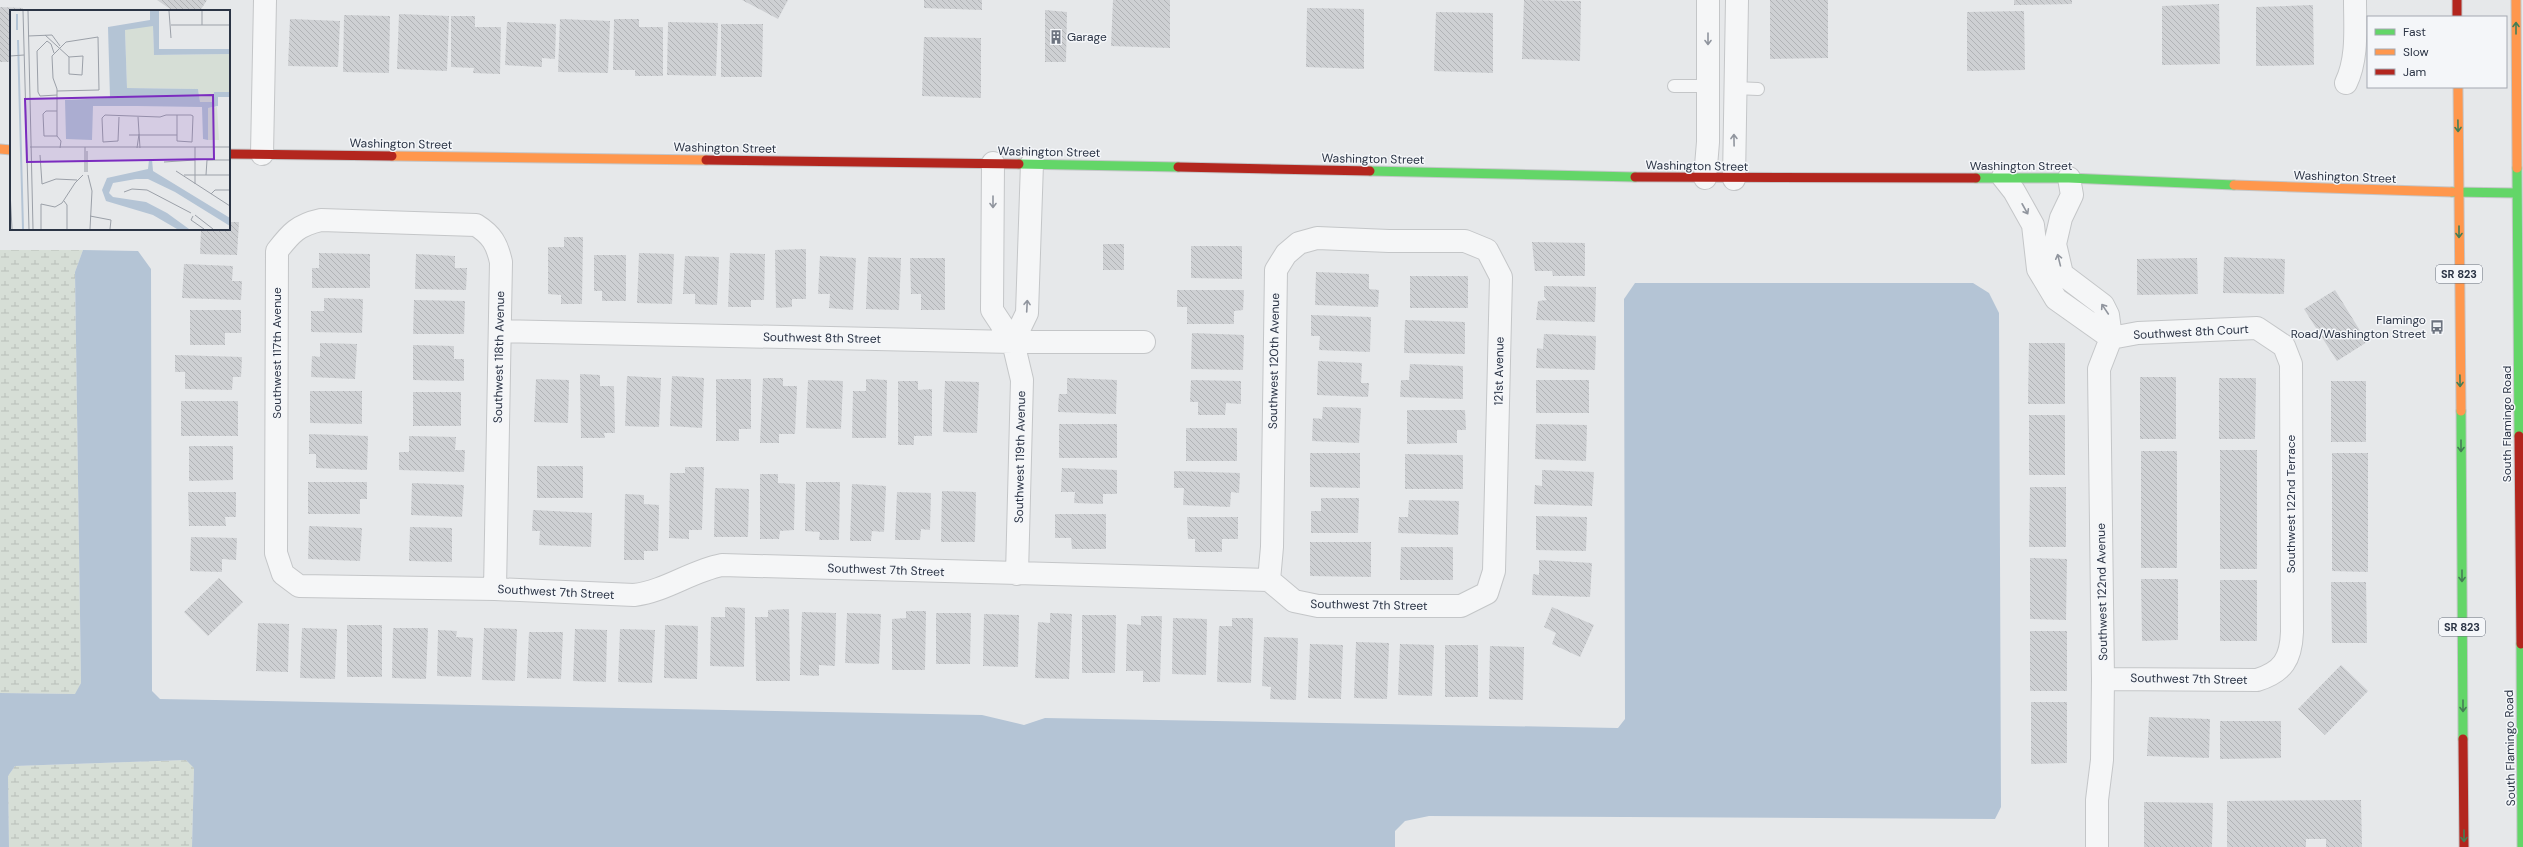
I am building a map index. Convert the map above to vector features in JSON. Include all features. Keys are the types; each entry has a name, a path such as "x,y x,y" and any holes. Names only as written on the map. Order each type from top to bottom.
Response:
{"main road":[{"path":"2457,0 2457,16"},
{"name":"South Flamingo Road","path":"2516,0 2522,847"},
{"name":"SR 823","path":"2458,88 2464,847"},
{"path":"0,149 10,150"},
{"name":"Washington Street","path":"230,154 1032,163 1734,179 2069,178 2517,193"}],"street":[{"path":"262,154 265,0"},
{"path":"1705,178 1708,142 1708,0"},
{"path":"1734,179 1737,0"},
{"path":"2346,83 2351,72 2354,56 2355,0"},
{"path":"1707,86 1736,88"},
{"name":"Southwest 119th Avenue","path":"993,163 992,310 1013,342 1022,380 1017,574"},
{"path":"1013,342 1027,313 1032,163"},
{"path":"2003,177 2014,191 2033,225 2038,269 2056,299 2111,338"},
{"name":"Southwest 122nd Avenue","path":"2069,178 2072,195 2061,218 2055,244 2062,274 2103,305 2108,315 2111,338 2099,369 2104,679 2102,760 2097,800 2097,847"},
{"name":"Southwest 117th Avenue","path":"283,574 276,553 277,251 288,236 303,224 321,220 385,221"},
{"name":"Southwest 118th Avenue","path":"385,221 476,225 489,233 497,247 501,262 495,589"},
{"name":"Southwest 120th Avenue","path":"1269,580 1272,547 1276,270 1286,254 1299,243 1317,238 1389,241"},
{"name":"121st Avenue","path":"1389,241 1465,241 1487,250 1500,277 1494,571 1487,593"},
{"name":"Southwest 8th Court","path":"2111,338 2138,333 2241,328 2257,328 2270,335"},
{"name":"Southwest 8th Street","path":"500,331 1013,342 1144,342"},
{"name":"Southwest 122nd Terrace","path":"2270,335 2284,346 2291,364 2291,650 2285,662 2274,675"},
{"name":"Southwest 7th Street","path":"283,574 299,586 495,589 634,595 653,592 703,569 722,565 1269,580 1294,601 1318,606 1461,606 1487,593"},
{"name":"Southwest 7th Street","path":"2104,679 2257,680 2274,675"}],"lane":[{"path":"1674,86 1707,86"},
{"path":"1736,88 1758,89"}],"green space":[{"path":"0,250 83,250 75,272 81,683 76,694 0,693"},
{"path":"186,760 194,767 192,847 9,847 8,776 15,766"}],"water":[{"path":"83,250 138,251 151,269 152,691 160,699 982,715 1024,725 1045,718 1618,728 1625,719 1624,299 1635,283 1973,283 1989,293 1999,313 2001,807 1995,819 1429,816 1405,821 1395,831 1395,847 192,847 194,768 186,760 15,766 8,776 9,847 0,847 0,693 75,694 81,683 75,272"}],"building":[{"path":"157,0 207,0 201,10 172,10"},
{"path":"742,0 788,0 778,19"},
{"path":"924,0 982,0 982,10 924,8"},
{"path":"1113,0 1170,0 1170,48 1111,46"},
{"path":"1524,0 1581,1 1580,61 1522,59"},
{"path":"1770,0 1828,0 1828,58 1770,59"},
{"path":"2014,0 2072,0 2072,4 2014,5"},
{"path":"2219,4 2220,64 2162,65 2162,6"},
{"path":"2313,5 2314,65 2256,66 2256,7"},
{"path":"0,7 23,8 23,10 10,10 10,62 0,62"},
{"path":"1307,8 1364,9 1364,69 1306,67"},
{"name":"Garage","path":"1045,10 1067,12 1066,62 1045,62"},
{"path":"2024,11 2025,70 1967,71 1967,12"},
{"path":"1436,12 1493,13 1493,73 1434,71"},
{"path":"399,14 449,16 447,71 397,69"},
{"path":"344,15 390,16 389,73 343,72"},
{"path":"451,16 475,16 475,27 501,27 500,74 473,73 474,68 451,67"},
{"path":"290,19 340,21 338,67 288,66"},
{"path":"560,19 610,21 608,73 558,72"},
{"path":"614,19 639,19 639,27 663,27 663,76 635,76 635,70 613,70"},
{"path":"507,22 556,24 555,59 542,58 542,67 505,65"},
{"path":"668,22 718,23 716,76 667,75"},
{"path":"721,24 763,24 762,77 721,77"},
{"path":"924,37 981,38 981,98 922,96"},
{"path":"230,222 239,222 237,255 200,254 201,230 230,230"},
{"path":"564,237 583,237 582,304 561,304 561,295 548,294 548,247 564,247"},
{"path":"1532,242 1585,243 1585,276 1553,276 1552,271 1535,271"},
{"path":"1103,244 1124,244 1124,270 1103,270"},
{"path":"1191,246 1242,246 1242,279 1191,278"},
{"path":"806,249 806,299 792,299 792,307 776,308 775,250"},
{"path":"319,253 370,254 370,288 312,288 312,268 319,268"},
{"path":"639,253 674,254 672,304 637,303"},
{"path":"730,253 765,254 764,300 751,300 751,307 728,307"},
{"path":"416,254 455,256 455,268 467,268 466,290 415,289"},
{"path":"594,255 626,255 626,301 602,301 602,291 594,291"},
{"path":"685,256 719,257 717,305 695,304 695,294 683,294"},
{"path":"820,256 856,258 853,310 829,308 830,294 818,294"},
{"path":"868,257 901,258 899,310 866,309"},
{"path":"2224,257 2285,259 2284,294 2223,293"},
{"path":"910,258 945,258 945,310 921,310 921,294 911,294"},
{"path":"2197,258 2198,294 2137,295 2137,259"},
{"path":"184,264 233,266 232,281 242,281 241,300 182,298"},
{"path":"1316,272 1369,274 1369,289 1379,290 1378,307 1315,305"},
{"path":"1410,276 1468,276 1468,308 1410,308"},
{"path":"1544,286 1596,287 1595,322 1536,320 1538,301 1547,300 1544,296"},
{"path":"1177,290 1244,290 1243,310 1234,311 1234,324 1187,324 1187,307 1177,307"},
{"path":"2335,290 2367,342 2337,361 2304,309"},
{"path":"324,298 363,299 362,333 311,332 311,311 324,311"},
{"path":"414,300 465,301 464,334 413,334"},
{"path":"190,310 241,310 241,333 225,333 225,345 190,345"},
{"path":"1311,315 1371,317 1370,352 1319,350 1320,336 1311,336"},
{"path":"1405,320 1465,322 1465,354 1404,353"},
{"path":"1192,333 1244,335 1243,370 1191,369"},
{"path":"1544,334 1596,336 1595,370 1536,368 1537,348 1543,349"},
{"path":"320,343 357,344 355,379 311,377 312,356 320,357"},
{"path":"2029,343 2065,343 2065,404 2028,404"},
{"path":"413,345 454,346 454,359 464,359 464,381 413,380"},
{"path":"175,355 242,357 241,377 233,377 232,390 185,389 185,372 175,372"},
{"path":"1318,361 1362,363 1361,383 1369,383 1368,397 1317,395"},
{"path":"1410,364 1463,366 1463,399 1400,397 1401,380 1409,380"},
{"path":"580,374 600,375 600,386 614,386 615,433 604,433 605,438 581,438"},
{"path":"627,376 661,378 659,427 625,426"},
{"path":"672,376 704,378 702,428 670,426"},
{"path":"2140,377 2176,377 2176,439 2140,439"},
{"path":"763,378 783,378 783,386 797,386 795,434 779,434 779,443 760,443"},
{"path":"1067,378 1117,380 1116,414 1058,412 1059,394 1067,394"},
{"path":"2219,378 2256,378 2255,439 2219,439"},
{"path":"536,379 569,380 568,423 534,422"},
{"path":"716,379 751,379 751,429 739,429 739,441 716,441"},
{"path":"866,379 887,380 886,438 852,438 853,391 866,391"},
{"path":"808,380 843,381 841,429 806,428"},
{"path":"1191,380 1241,381 1241,404 1226,403 1225,415 1198,415 1198,402 1190,402"},
{"path":"1536,380 1589,380 1589,413 1536,413"},
{"path":"898,381 918,381 918,390 932,389 932,436 914,436 914,445 898,445"},
{"path":"945,381 979,382 977,433 943,432"},
{"path":"2331,381 2366,381 2366,442 2331,442"},
{"path":"310,391 362,391 362,424 310,423"},
{"path":"413,392 461,392 461,426 413,426"},
{"path":"181,401 238,401 238,436 181,436"},
{"path":"1323,407 1361,408 1359,443 1312,441 1313,418 1322,419"},
{"path":"1407,410 1465,410 1466,430 1457,430 1457,443 1407,444"},
{"path":"2029,415 2065,415 2065,475 2029,475"},
{"path":"1059,424 1117,424 1117,458 1059,458"},
{"path":"1536,424 1587,425 1586,461 1535,459"},
{"path":"1186,428 1237,428 1237,461 1186,461"},
{"path":"309,434 368,436 367,470 316,468 316,454 309,454"},
{"path":"409,436 456,437 455,450 465,450 464,472 399,470 399,452 409,452"},
{"path":"189,446 233,446 233,480 189,481"},
{"path":"2220,450 2257,450 2257,569 2220,569"},
{"path":"2141,451 2177,451 2177,568 2141,568"},
{"path":"1310,453 1360,453 1360,488 1310,487"},
{"path":"2332,453 2368,453 2368,572 2332,571"},
{"path":"1405,454 1463,455 1463,489 1405,489"},
{"path":"537,466 583,466 583,498 537,498"},
{"path":"685,467 704,467 702,530 689,530 689,539 669,538 670,473 685,473"},
{"path":"1062,468 1117,470 1117,494 1103,494 1103,504 1074,503 1075,492 1061,492"},
{"path":"1542,470 1594,472 1592,506 1534,504 1535,485 1542,486"},
{"path":"1174,471 1240,473 1239,493 1231,492 1230,507 1183,505 1184,488 1174,488"},
{"path":"760,474 778,474 778,483 795,484 794,530 780,531 779,539 760,539"},
{"path":"308,482 367,482 367,499 360,499 360,514 308,514"},
{"path":"806,482 840,482 839,540 819,540 820,532 805,531"},
{"path":"412,483 464,485 462,517 411,515"},
{"path":"852,484 886,486 884,532 872,531 871,541 850,541"},
{"path":"2030,487 2066,487 2066,547 2029,547"},
{"path":"715,488 749,489 748,537 714,537"},
{"path":"942,491 976,492 975,542 941,542"},
{"path":"188,492 236,492 236,517 225,517 226,526 189,526"},
{"path":"897,492 931,493 930,530 921,529 920,540 895,540"},
{"path":"625,494 644,495 644,504 659,505 658,551 644,551 644,560 624,560"},
{"path":"1321,498 1359,498 1358,533 1311,533 1311,511 1321,511"},
{"path":"1409,500 1459,501 1458,535 1398,533 1399,517 1408,517"},
{"path":"533,510 592,513 591,547 539,545 540,531 532,531"},
{"path":"1055,514 1106,514 1106,549 1072,549 1071,538 1055,538"},
{"path":"1536,516 1587,517 1586,551 1536,550"},
{"path":"1187,517 1238,517 1238,539 1222,539 1222,552 1195,552 1195,539 1188,539"},
{"path":"309,526 362,528 360,561 308,559"},
{"path":"410,527 452,528 452,562 409,561"},
{"path":"191,537 237,538 236,560 222,559 222,572 190,571"},
{"path":"1310,542 1371,542 1371,577 1310,576"},
{"path":"1401,547 1453,547 1453,580 1400,580"},
{"path":"2030,558 2067,559 2066,620 2030,619"},
{"path":"1539,560 1592,563 1590,597 1532,595 1533,574 1539,575"},
{"path":"219,578 243,602 208,636 184,612"},
{"path":"2141,579 2178,579 2178,640 2142,641"},
{"path":"2220,580 2257,580 2257,641 2220,641"},
{"path":"2331,582 2366,582 2367,643 2332,643"},
{"path":"725,607 745,608 744,667 710,666 711,617 725,617"},
{"path":"1552,607 1594,625 1580,657 1552,644 1556,633 1544,627"},
{"path":"789,609 790,681 756,681 755,617 768,617 768,610"},
{"path":"906,611 926,611 925,670 892,670 892,619 906,618"},
{"path":"802,612 836,613 835,666 819,665 819,676 800,675"},
{"path":"847,613 881,614 879,664 845,663"},
{"path":"936,613 971,613 970,664 936,664"},
{"path":"1050,613 1072,614 1069,679 1035,678 1038,622 1050,623"},
{"path":"984,614 1019,615 1018,667 983,666"},
{"path":"1082,615 1116,615 1115,673 1082,673"},
{"path":"1141,616 1162,616 1160,682 1143,682 1143,671 1126,671 1127,624 1141,625"},
{"path":"1173,618 1207,619 1206,675 1172,674"},
{"path":"1232,618 1253,618 1251,683 1217,682 1219,626 1232,626"},
{"path":"258,623 289,624 288,672 256,671"},
{"path":"347,625 382,625 382,677 347,677"},
{"path":"665,625 698,626 697,679 664,678"},
{"path":"302,628 337,629 335,679 300,678"},
{"path":"393,628 428,628 426,679 392,678"},
{"path":"484,628 517,629 515,681 482,680"},
{"path":"575,629 607,630 606,682 573,681"},
{"path":"620,629 655,630 652,683 618,682"},
{"path":"438,630 457,631 456,637 473,638 471,677 437,676"},
{"path":"2030,631 2067,631 2067,691 2030,691"},
{"path":"529,632 563,632 561,679 527,678"},
{"path":"1264,637 1298,638 1296,700 1270,699 1271,687 1262,686"},
{"path":"1356,642 1389,643 1387,699 1354,698"},
{"path":"1310,644 1343,645 1341,699 1308,698"},
{"path":"1400,644 1434,645 1432,696 1398,695"},
{"path":"1445,645 1478,645 1478,697 1445,697"},
{"path":"1490,646 1524,647 1523,700 1489,699"},
{"path":"2341,665 2368,691 2325,735 2298,709"},
{"path":"2031,702 2067,702 2067,763 2031,764"},
{"path":"2149,717 2210,719 2209,758 2147,756"},
{"path":"2220,721 2281,721 2281,758 2220,759"},
{"path":"2361,800 2362,847 2326,847 2326,839 2306,839 2306,847 2227,847 2227,801"},
{"path":"2144,802 2213,803 2212,847 2144,847"}],"traffic: fast":[{"path":"1019,164 1178,167"},
{"path":"2517,168 2519,436"},
{"path":"1370,171 1635,177"},
{"path":"1976,178 2069,178 2234,185"},
{"path":"2452,192 2517,193"},
{"path":"2461,411 2463,739"},
{"path":"2521,644 2522,847"}],"traffic: slow":[{"path":"2516,0 2517,168"},
{"path":"2458,88 2461,411"},
{"path":"0,149 10,150"},
{"path":"392,156 706,160"},
{"path":"2234,185 2452,192"}],"traffic: jam":[{"path":"2457,0 2457,16"},
{"path":"230,154 392,156"},
{"path":"706,160 1019,164"},
{"path":"1178,167 1370,171"},
{"path":"1635,177 1976,178"},
{"path":"2519,436 2521,644"},
{"path":"2463,739 2464,847"}],"place":[{"name":"Garage","path":"1056,37"},
{"name":"Flamingo Road/Washington Street","path":"2437,327"}]}
